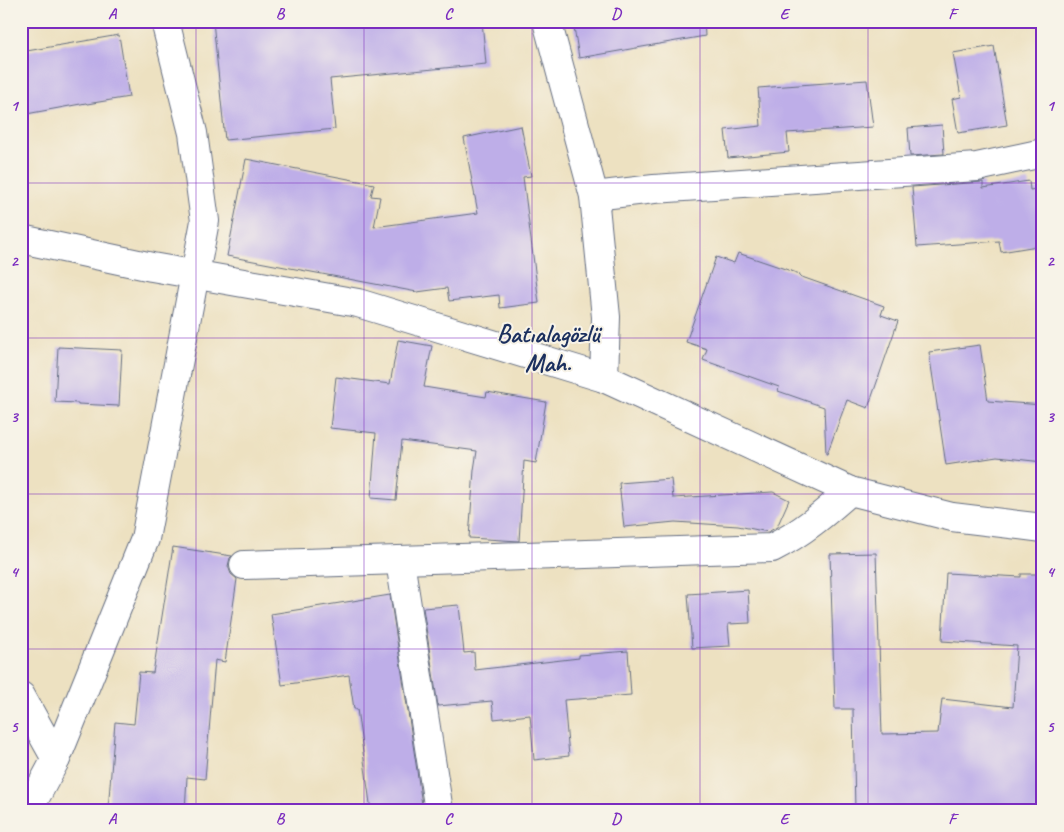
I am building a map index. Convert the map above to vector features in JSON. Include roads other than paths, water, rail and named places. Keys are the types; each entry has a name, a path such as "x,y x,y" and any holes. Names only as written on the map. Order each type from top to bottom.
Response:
{"street":[{"path":"28,811 56,759 144,539 205,222 193,133 165,21"},
{"path":"547,21 594,196 606,317 604,378"},
{"path":"594,196 654,189 977,167 1043,153"},
{"path":"21,239 152,267 358,304 604,378 850,491 952,517 1043,528"},
{"path":"244,565 772,548 790,540 850,491"},
{"path":"400,561 439,811"},
{"path":"21,696 56,759"}],"district":[{"name":"Batıalagözlü Mah.","path":"548,348"}]}
